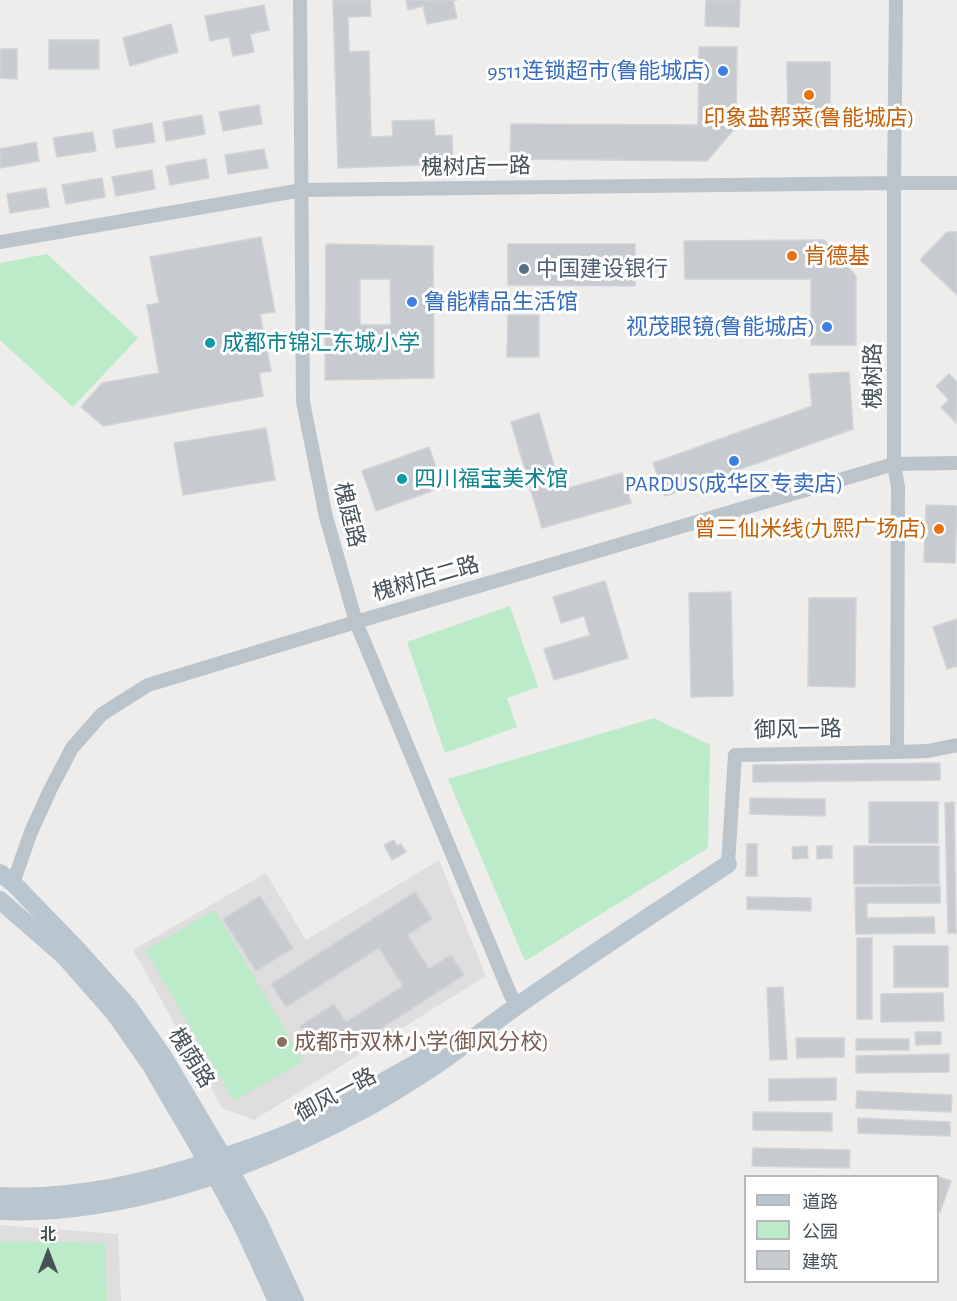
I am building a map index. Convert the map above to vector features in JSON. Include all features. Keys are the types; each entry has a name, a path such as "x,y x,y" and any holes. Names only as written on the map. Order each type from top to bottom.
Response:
{"main road":[{"name":"御风一路","path":"0,1196 17,1197 82,1192 219,1166 244,1165 309,1137 357,1114 424,1073 514,1000 728,857"},
{"name":"槐荫路","path":"6,878 75,947 128,1006 163,1056 219,1166 243,1227 277,1301"},
{"name":"槐荫路","path":"0,900 65,957 115,1014 258,1221 295,1301"},
{"name":"御风一路","path":"0,1211 82,1207 145,1196 219,1166"}],"street":[{"name":"槐庭路","path":"300,0 303,402 326,517 356,622 514,1000"},
{"name":"槐树路","path":"896,0 894,464 898,487 897,752"},
{"name":"槐树店一路","path":"0,242 302,190 957,183"},
{"name":"槐树店二路","path":"6,878 72,748 102,714 148,685 894,464 957,463"},
{"name":"御风一路","path":"728,857 735,754 928,751 957,745"}],"shaded area":[{"name":"成都市双林小学(御风分校)","path":"439,860 486,976 254,1120 222,1108 133,950 266,873 306,940"},
{"path":"0,1225 118,1234 121,1301 0,1301"}],"green space":[{"path":"47,254 138,338 73,407 0,340 0,263"},
{"path":"510,606 538,687 507,698 517,727 445,753 407,642"},
{"path":"654,718 710,745 708,848 525,961 448,779"},
{"path":"215,910 303,1061 234,1101 145,950"},
{"path":"0,1241 105,1243 107,1301 0,1301"}],"building":[{"path":"333,0 370,0 371,16 348,17 349,52 369,51 371,137 393,136 392,121 434,120 435,136 452,135 453,164 338,168"},
{"path":"406,0 457,0 453,1 457,18 427,24 423,6 408,10"},
{"path":"706,0 740,0 739,27 705,26"},
{"path":"264,5 269,30 250,34 254,52 233,56 229,37 210,41 205,16"},
{"path":"171,24 178,52 130,66 123,38"},
{"path":"49,40 99,40 99,69 49,69"},
{"path":"699,47 737,47 736,127 707,161 510,159 511,124 698,125"},
{"path":"0,49 17,49 17,79 0,78"},
{"path":"787,62 830,62 830,125 788,126"},
{"path":"259,105 262,124 223,131 219,112"},
{"path":"202,115 205,134 166,141 163,122"},
{"path":"152,123 155,142 116,148 113,130"},
{"path":"93,132 96,151 57,157 53,138"},
{"path":"36,142 39,161 0,168 0,149"},
{"path":"264,149 268,168 228,174 225,155"},
{"path":"206,159 209,178 170,185 166,166"},
{"path":"152,170 155,189 116,196 112,177"},
{"path":"102,178 105,197 66,204 62,185"},
{"path":"46,188 49,207 10,213 7,194"},
{"path":"947,232 957,232 957,295 920,260"},
{"name":"成都市锦汇东城小学","path":"261,237 275,312 260,314 271,371 259,373 263,396 103,426 81,407 102,383 159,373 147,305 159,303 150,257"},
{"path":"824,240 856,276 856,345 811,345 811,279 685,279 684,241"},
{"name":"鲁能精品生活馆","path":"326,244 433,246 434,378 325,380","holes":["360,279 390,279 391,325 360,325"]},
{"path":"508,244 635,244 635,286 508,285"},
{"path":"508,315 539,315 539,357 507,357"},
{"path":"849,372 853,429 665,496 653,463 812,406 809,374"},
{"path":"949,374 957,382 956,423 941,407 949,400 936,386"},
{"path":"539,413 561,490 622,473 631,503 542,528 511,422"},
{"path":"266,428 275,480 183,495 174,443"},
{"name":"四川福宝美术馆","path":"429,447 443,487 376,511 362,471"},
{"path":"926,505 957,506 955,563 924,562"},
{"path":"605,581 628,658 554,680 544,649 590,635 584,616 561,623 553,597"},
{"path":"731,592 733,696 691,697 689,593"},
{"path":"809,598 856,598 855,687 808,686"},
{"path":"957,619 957,666 947,669 933,627"},
{"path":"940,763 940,780 753,782 753,765"},
{"path":"750,798 825,799 825,816 750,814"},
{"path":"869,802 938,802 938,843 869,843"},
{"path":"954,802 956,933 948,933 945,803"},
{"path":"394,840 397,846 401,844 406,852 392,860 384,845"},
{"path":"747,844 757,844 757,876 746,876"},
{"path":"807,846 808,858 793,859 792,847"},
{"path":"817,846 832,846 832,858 817,859"},
{"path":"854,846 939,846 939,884 854,884"},
{"path":"940,886 940,903 867,903 867,918 934,917 935,933 856,934 855,887"},
{"path":"415,892 432,919 407,935 429,969 451,955 464,975 360,1042 352,1029 317,1051 300,1026 334,1004 346,1022 403,986 379,948 286,1007 271,984"},
{"path":"260,896 293,948 256,971 223,919"},
{"path":"747,897 811,898 811,911 747,909"},
{"path":"857,938 872,938 872,1019 857,1019"},
{"path":"894,946 948,946 948,987 894,987"},
{"path":"783,987 787,1059 770,1060 767,988"},
{"path":"943,993 944,1021 881,1022 881,994"},
{"path":"915,1032 941,1032 941,1044 916,1045"},
{"path":"796,1038 844,1038 844,1057 797,1058"},
{"path":"856,1039 909,1039 909,1050 856,1050"},
{"path":"949,1054 949,1072 856,1073 856,1056"},
{"path":"836,1078 836,1100 769,1101 769,1079"},
{"path":"857,1091 952,1095 951,1112 856,1108"},
{"path":"753,1112 832,1113 832,1131 753,1130"},
{"path":"858,1118 950,1122 950,1136 858,1133"},
{"path":"753,1148 850,1150 849,1168 752,1166"},
{"path":"939,1177 951,1181 939,1212"}],"place":[{"name":"9511连锁超市(鲁能城店)","path":"723,71"},
{"name":"印象盐帮菜(鲁能城店)","path":"809,95"},
{"name":"肯德基","path":"792,256"},
{"name":"中国建设银行","path":"524,269"},
{"name":"鲁能精品生活馆","path":"412,302"},
{"name":"视茂眼镜(鲁能城店)","path":"827,327"},
{"name":"成都市锦汇东城小学","path":"210,343"},
{"name":"PARDUS(成华区专卖店)","path":"734,461"},
{"name":"四川福宝美术馆","path":"402,479"},
{"name":"曾三仙米线(九熙广场店)","path":"939,529"},
{"name":"成都市双林小学(御风分校)","path":"282,1042"}]}
